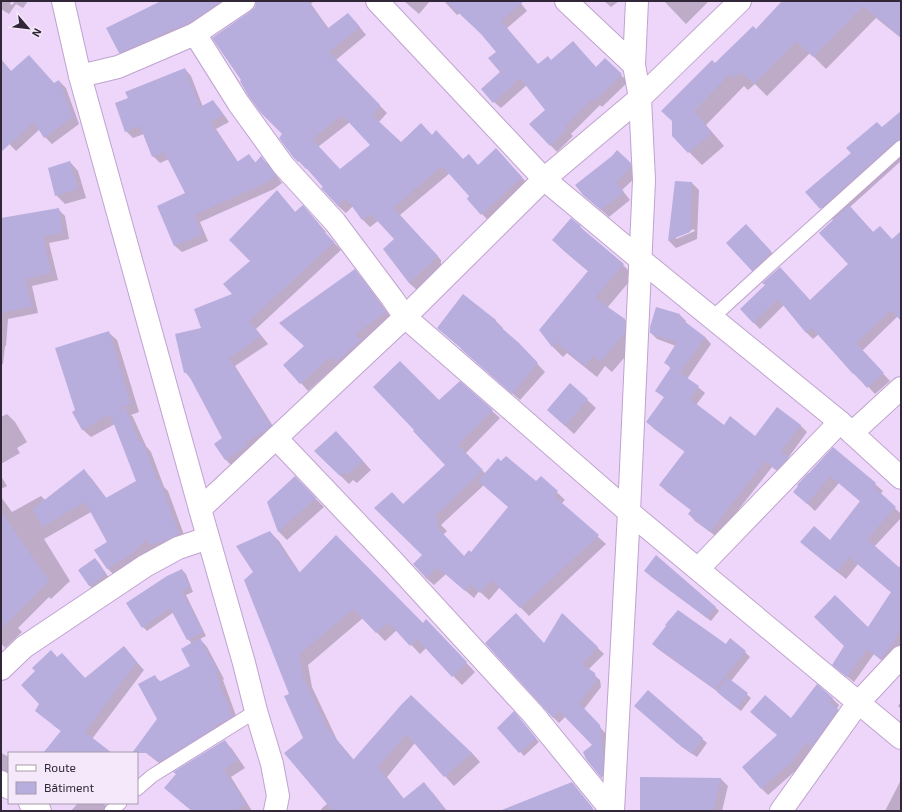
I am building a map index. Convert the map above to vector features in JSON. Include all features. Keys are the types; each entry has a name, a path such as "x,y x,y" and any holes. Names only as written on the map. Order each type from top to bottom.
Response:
{"street":[{"path":"63,1 80,76 272,764 278,796 275,811"},
{"path":"80,76 118,67 195,34 244,1"},
{"path":"377,1 544,179 846,428 901,478"},
{"path":"566,1 634,65"},
{"path":"613,811 629,512 644,180 640,98 634,65 637,1"},
{"path":"200,509 405,317 544,179 640,98 740,1"},
{"path":"195,34 239,104 283,165 335,222 405,317 629,512 901,738"},
{"path":"698,569 846,428 901,388"},
{"path":"276,438 390,558 533,714 613,811"},
{"path":"1,669 24,647 145,566 178,548 208,538"},
{"path":"781,811 858,703 901,656"},
{"path":"31,804 40,811"}],"lane":[{"path":"712,318 901,147"},
{"path":"138,788 152,776 256,711"},
{"path":"111,811 119,804"}],"building":[{"path":"161,1 222,1 189,23 174,28 119,53 106,28"},
{"path":"256,1 308,1 327,29 348,13 360,27 329,52 380,105 372,115 401,142 421,123 432,135 436,130 463,159 469,154 478,165 496,148 522,177 481,215 467,199 469,196 442,166 393,208 438,256 409,283 383,249 394,239 371,214 362,220 346,198 338,206 321,188 323,187 300,161 298,162 293,157 279,138 282,134 261,113 249,97 240,81 241,80 212,38 255,7","holes":["342,115 370,145 340,169 312,139"]},
{"path":"446,1 524,1 501,21 538,64 548,56 551,60 573,41 596,67 605,58 622,74 595,101 592,99 565,127 567,129 550,146 529,124 545,110 520,78 493,103 481,89 500,72 488,58 496,52 481,34"},
{"path":"782,1 901,1 901,37 863,6 813,57 796,41 754,84 741,72 735,78 730,74 694,111 712,133 688,153 672,136 672,121 661,111 712,60 715,63 753,26 756,29"},
{"path":"29,55 54,83 59,80 73,117 44,138 34,122 1,152 1,59 11,71"},
{"path":"185,68 200,107 213,100 223,115 210,122 237,162 249,154 255,163 261,156 276,176 267,182 194,215 202,234 174,246 157,206 185,193 164,152 152,157 140,126 125,132 115,103 128,98 125,92"},
{"path":"901,111 901,139 896,141 820,209 805,192 851,153 846,148 877,122 882,127"},
{"path":"617,150 631,163 631,167 616,183 624,192 601,210 583,195 575,185 612,156"},
{"path":"70,161 78,189 55,196 48,168"},
{"path":"675,181 692,182 690,232 668,241"},
{"path":"277,190 295,212 303,205 319,224 318,225 334,242 249,321 261,336 229,358 271,426 246,442 248,445 225,460 214,444 222,438 187,372 184,373 175,334 201,328 194,309 232,294 223,284 250,261 229,240"},
{"path":"849,205 873,232 880,226 892,239 901,231 901,321 891,310 856,343 884,373 867,388 812,328 806,333 778,299 753,323 740,309 765,285 762,283 780,267 810,300 848,264 819,233"},
{"path":"59,208 63,233 43,236 51,273 25,279 32,306 1,313 1,218"},
{"path":"571,218 624,264 595,298 625,319 625,332 601,362 593,356 585,366 556,342 552,347 539,330 588,271 552,240"},
{"path":"746,224 771,251 768,254 769,255 752,271 726,243"},
{"path":"355,269 386,312 355,334 361,340 336,362 331,357 300,384 283,365 304,346 279,323"},
{"path":"463,294 496,320 495,322 519,343 538,363 512,394 437,328"},
{"path":"656,307 680,314 679,317 705,337 680,372 674,369 699,386 690,399 724,425 730,416 755,436 777,407 801,425 781,451 789,457 776,470 765,461 710,532 688,514 691,510 659,485 685,451 646,422 664,397 655,391 671,367 664,363 677,342 650,333 650,327"},
{"path":"109,331 131,404 114,412 125,407 140,443 143,442 158,482 160,481 179,534 167,540 149,545 147,538 134,552 107,569 94,550 107,542 85,502 42,527 33,509 84,469 106,498 136,481 110,414 82,430 72,412 75,410 55,348"},
{"path":"400,361 439,400 460,381 493,410 458,445 483,470 434,517 440,522 436,526 464,556 469,550 471,552 508,507 478,481 498,458 501,461 506,456 536,481 541,476 558,491 554,496 599,535 520,608 491,580 480,593 470,584 465,591 437,567 426,578 413,564 422,555 374,508 392,492 403,504 445,465 373,387"},
{"path":"570,383 588,399 565,426 547,410"},
{"path":"336,431 363,461 347,475 344,472 340,476 314,451"},
{"path":"833,447 876,483 873,486 896,507 867,539 901,569 901,630 893,642 894,643 880,659 867,649 847,677 832,665 844,646 814,617 835,595 868,627 891,592 849,557 837,572 800,542 814,526 830,540 860,501 830,476 807,504 793,492 798,486 797,485"},
{"path":"295,476 316,498 278,532 267,502"},
{"path":"1,511 49,581 1,629"},
{"path":"270,531 299,573 336,535 423,623 426,619 467,662 452,677 417,639 410,646 388,622 376,633 353,609 299,655 303,677 328,729 353,760 411,695 472,753 444,777 406,734 378,767 403,799 424,782 446,811 333,811 284,753 303,738 284,696 289,694 244,580 253,572 236,546"},
{"path":"656,555 716,607 707,618 644,571"},
{"path":"95,558 106,574 89,586 78,570"},
{"path":"182,569 190,587 182,591 203,632 187,640 170,608 142,628 126,603 167,576"},
{"path":"678,610 726,644 730,638 746,651 715,689 652,644 666,626 665,625"},
{"path":"516,613 544,643 562,613 598,647 582,664 595,673 596,681 579,703 600,725 603,757 602,779 586,759 583,752 592,745 559,711 553,718 485,643"},
{"path":"200,638 218,672 216,673 232,716 224,722 214,725 216,727 159,762 147,753 133,752 157,719 138,684 155,675 159,682 190,666 181,649"},
{"path":"124,646 137,662 85,732 111,752 44,752 61,731 35,711 39,704 21,685 35,671 32,668 51,650 57,657 62,653 85,678"},
{"path":"727,677 748,693 737,708 717,692"},
{"path":"817,684 833,698 829,702 838,709 811,747 806,743 788,767 787,766 761,789 742,767 777,735 750,712 765,695 791,718"},
{"path":"648,690 703,738 692,754 634,706"},
{"path":"514,711 536,738 519,753 497,728"},
{"path":"225,740 238,760 224,770 246,804 235,811 192,811 164,788 176,774 173,772"},
{"path":"640,777 721,778 713,811 640,811"},
{"path":"572,782 594,811 502,811 502,810"}]}
